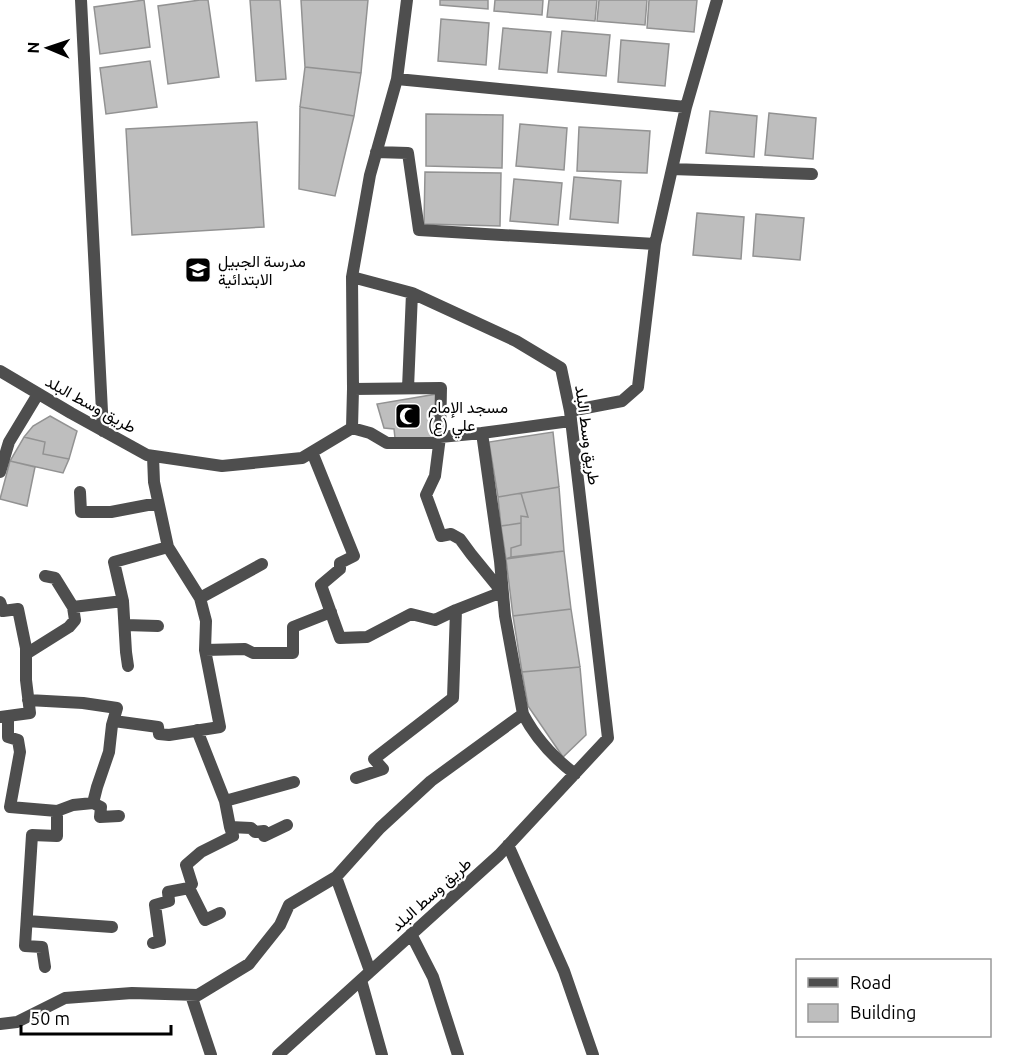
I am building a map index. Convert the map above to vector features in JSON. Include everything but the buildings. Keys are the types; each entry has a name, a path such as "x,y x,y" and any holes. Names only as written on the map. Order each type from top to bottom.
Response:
{"street":[{"path":"81,0 104,431"},
{"path":"407,0 398,79 370,175 352,277 352,428 370,433 387,443 440,440 570,416 622,401 638,387 655,243 686,107 717,0"},
{"path":"398,79 686,107"},
{"path":"376,152 408,153 419,230 655,243"},
{"path":"672,169 812,174"},
{"name":"طريق وسط البلد","path":"279,1054 499,855 608,738 570,416 561,368 516,341 412,293 352,277"},
{"path":"408,388 412,293"},
{"name":"طريق وسط البلد","path":"0,371 147,455 153,456 222,466 302,458 352,428"},
{"path":"353,389 441,388 440,440 435,476 426,495 441,536 451,534 460,539 502,592"},
{"path":"0,472 9,442 38,394"},
{"path":"482,433 500,561 505,616 523,714 559,762 575,774"},
{"path":"312,452 354,556 340,563 340,569 321,585 340,638 367,637 411,614 435,620 502,592"},
{"path":"114,721 158,727 159,734 169,735 220,727 206,650 206,621 200,598 168,547 153,482 153,456"},
{"path":"80,492 81,512 111,512 158,503"},
{"path":"128,666 123,601 114,562 168,547"},
{"path":"200,598 262,564"},
{"path":"26,654 69,627 75,620 73,607 55,578 45,576"},
{"path":"73,607 123,601"},
{"path":"0,602 3,611 18,609 26,648 26,680 30,713 4,717 8,737 18,740 20,752 10,807 57,811 93,803 101,807 100,817 118,816"},
{"path":"356,778 383,769 374,759 453,698 456,610"},
{"path":"206,650 245,649 253,653 293,653 293,627 331,612"},
{"path":"124,625 158,626"},
{"path":"28,700 83,703 117,708 109,752 93,803"},
{"path":"0,1024 17,1022 65,998 132,993 198,995 249,964 280,925 289,905 336,876 380,828 431,782 523,714"},
{"path":"189,888 192,884 186,865 201,852 233,836 225,801 197,730"},
{"path":"225,801 294,782"},
{"path":"45,967 42,947 25,946 32,835 57,836 57,811"},
{"path":"230,827 251,828 255,832 264,831 264,836 287,825"},
{"path":"508,845 564,971 592,1055"},
{"path":"336,876 365,975 382,1055"},
{"path":"189,888 205,920 220,913"},
{"path":"153,942 160,941 155,905 169,902 168,892 189,888"},
{"path":"27,921 112,927"},
{"path":"411,934 433,977 458,1055"},
{"path":"191,995 212,1055"}],"place":[{"name":"مدرسة الجبيل الابتدائية","path":"198,270"},
{"name":"مسجد الإمام علي (ع)","path":"408,416"}]}
